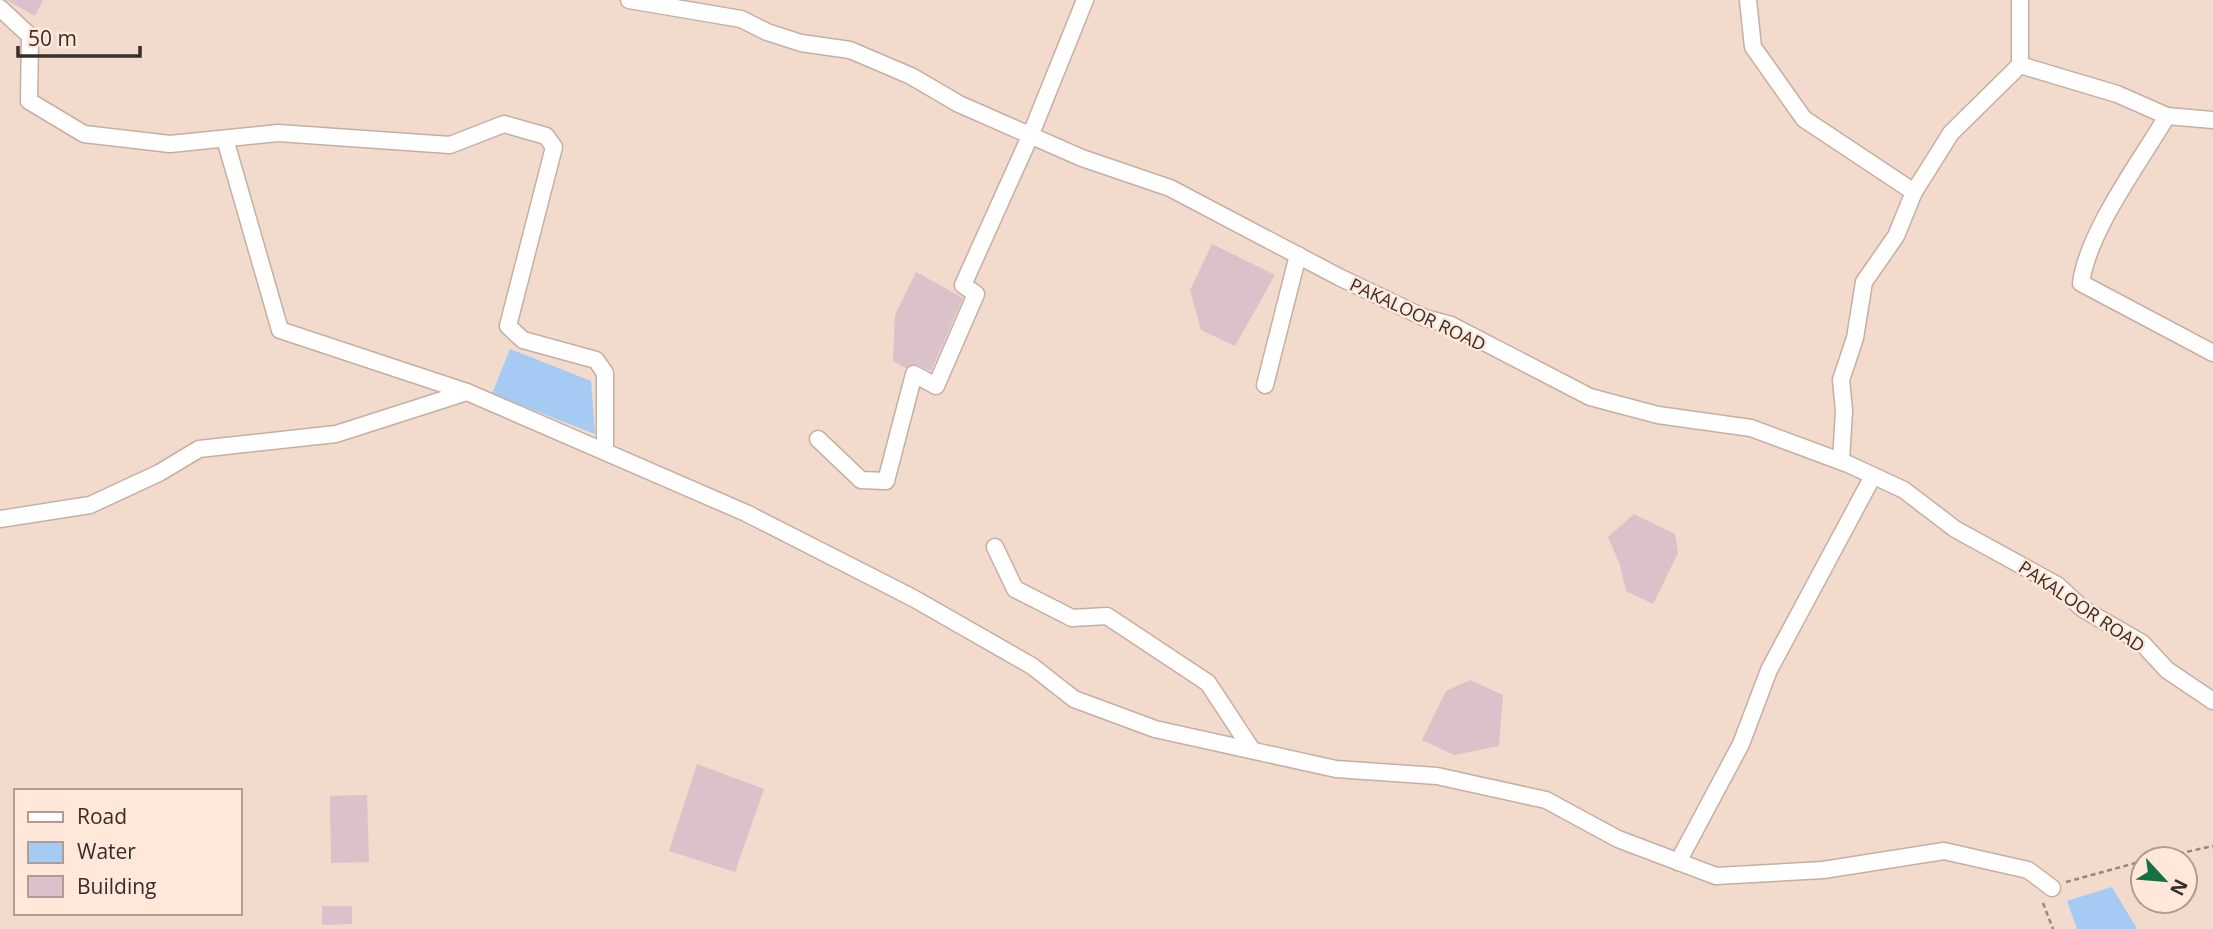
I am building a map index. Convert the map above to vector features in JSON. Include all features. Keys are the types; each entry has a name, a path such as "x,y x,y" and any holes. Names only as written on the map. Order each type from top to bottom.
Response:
{"street":[{"name":"PAKALOOR ROAD","path":"629,0 741,19 767,32 801,43 850,50 911,76 959,104 1082,158 1170,188 1298,255 1425,318 1451,325 1590,397 1658,415 1751,428 1841,461 1921,501 1955,529 2057,585 2083,609 2142,643 2167,670 2213,701"},
{"path":"818,439 861,480 886,481 914,374 936,386 976,294 963,285 1031,134 1085,0"},
{"path":"1748,0 1753,47 1804,119 1914,192"},
{"path":"1841,461 1844,410 1842,380 1855,338 1864,282 1896,236 1914,192 1951,133 2020,65 2020,0"},
{"path":"0,8 30,36 29,101 84,134 170,144 278,133 450,145 504,124 546,136 554,147 549,174 508,327 523,340 596,360 605,373 605,450"},
{"path":"2020,65 2116,94 2167,116 2213,120"},
{"path":"2167,116 2095,237 2083,265 2081,283 2213,353"},
{"path":"225,139 281,330 467,392 746,513 913,598 1032,666 1074,699 1155,729 1336,769 1437,776 1546,800 1618,839 1716,876 1823,870 1944,851 2028,870 2052,888"},
{"path":"1265,385 1298,255"},
{"path":"0,519 90,505 159,473 199,449 336,434 467,392"},
{"path":"1678,862 1741,744 1769,670 1873,476"},
{"path":"995,547 1014,589 1072,618 1107,616 1208,683 1252,750"}],"path":[{"path":"2053,929 2040,893 2101,870 2129,864"}],"water":[{"path":"510,349 591,381 595,434 492,394"},
{"path":"2112,887 2137,929 2077,929 2067,901"}],"building":[{"path":"7,0 43,0 35,16"},
{"path":"1212,244 1275,275 1235,346 1201,330 1190,290"},
{"path":"916,272 963,298 931,371 918,365 906,368 893,361 895,315"},
{"path":"1634,514 1675,534 1678,553 1653,604 1626,591 1620,565 1608,537"},
{"path":"1470,680 1503,695 1499,746 1454,755 1422,740 1446,691"},
{"path":"697,764 764,789 735,872 669,851"},
{"path":"367,795 369,862 331,863 330,796"},
{"path":"322,906 352,906 352,924 322,925"}]}
